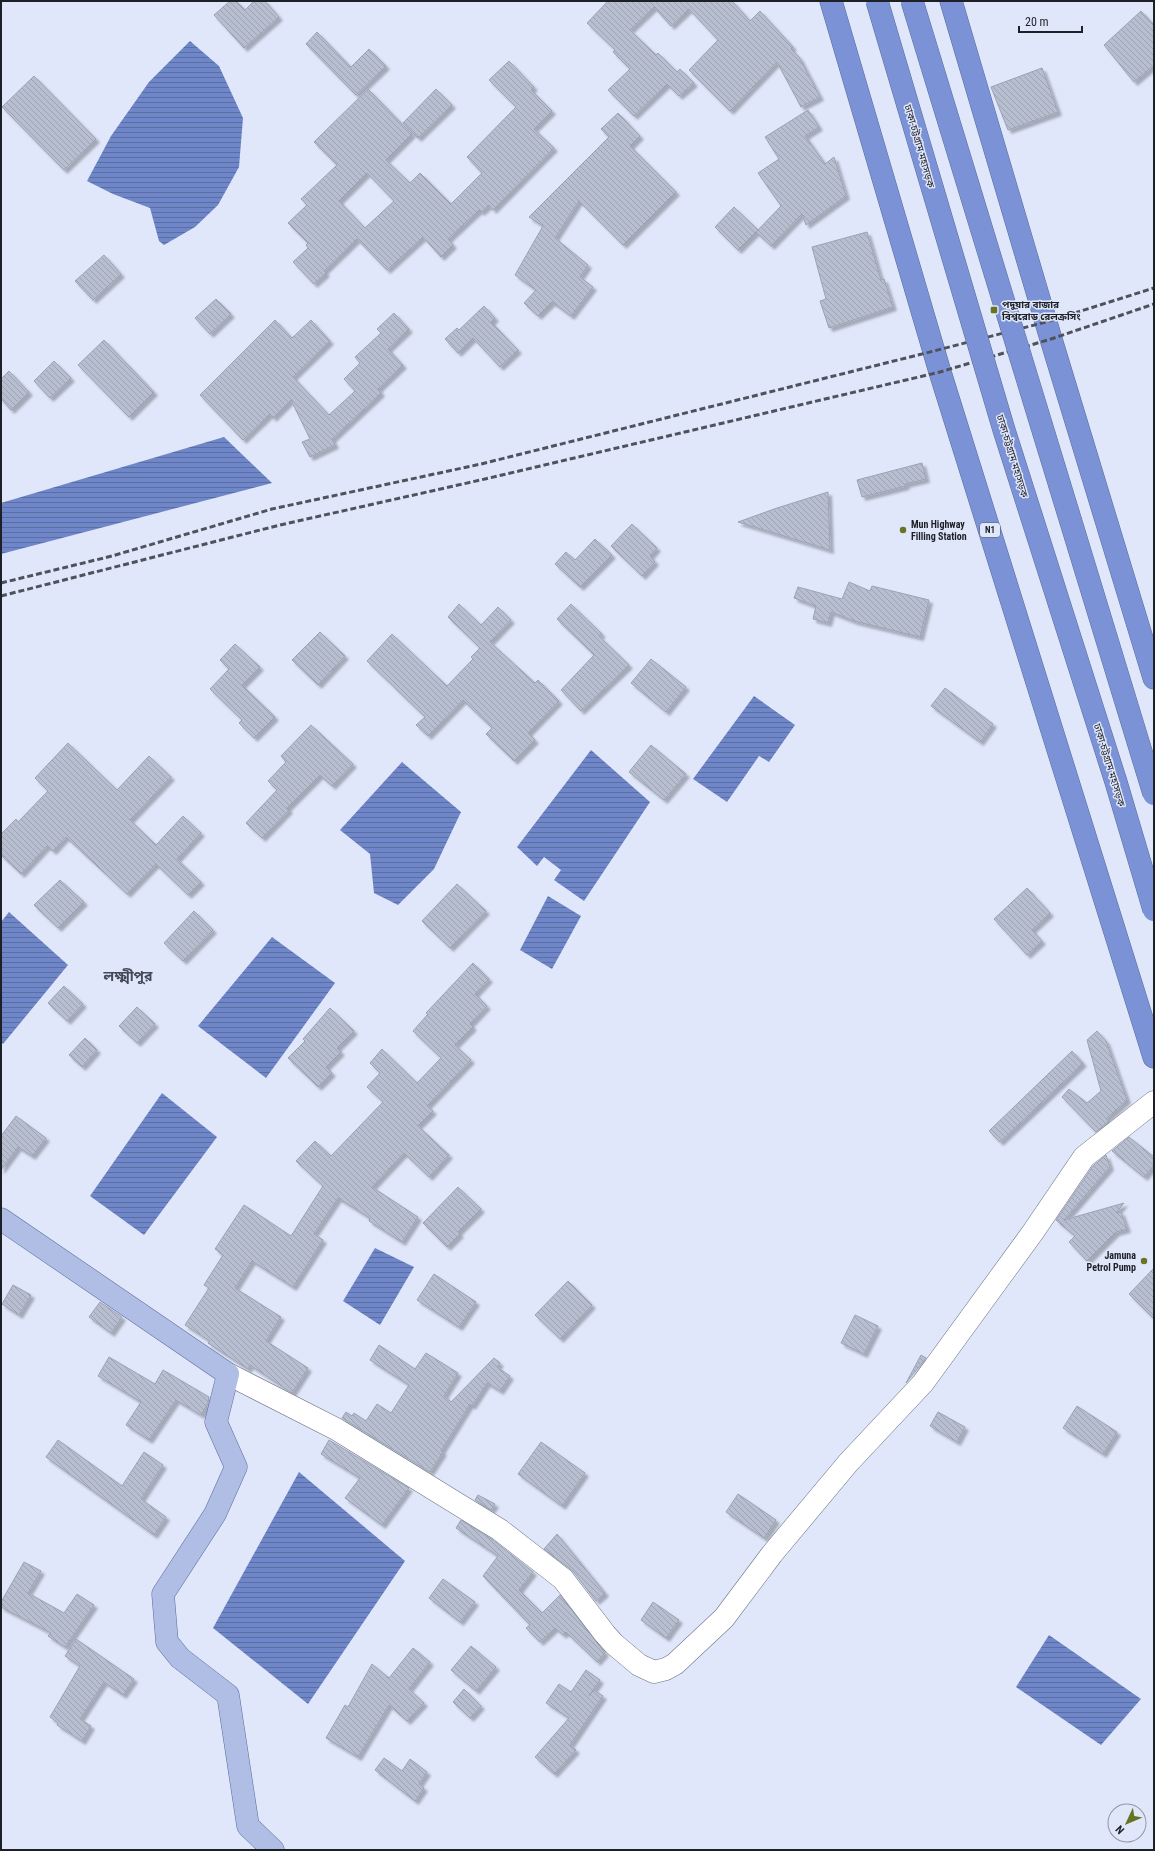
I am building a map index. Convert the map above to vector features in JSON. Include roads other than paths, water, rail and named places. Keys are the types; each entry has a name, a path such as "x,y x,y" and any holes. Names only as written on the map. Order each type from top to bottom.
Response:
{"highway":[{"name":"N1","path":"831,1 938,365 1154,1057"},
{"name":"ঢাকা-চট্টগ্রাম মহাসড়ক","path":"877,1 1004,430 1116,782 1154,910"},
{"path":"912,1 1154,794"},
{"path":"951,1 1051,340 1154,678"}],"main road":[{"path":"1,1219 228,1374 216,1422 236,1467 215,1514 163,1594 167,1642 180,1658 228,1695 248,1826 273,1850"}],"street":[{"path":"228,1374 336,1429 500,1530 563,1579 570,1586 605,1634 614,1644 639,1665 654,1672 666,1669 676,1664 724,1618 772,1554 848,1463 923,1384 1033,1232 1084,1157 1154,1102"}],"water":[{"path":"190,41 219,66 243,118 239,167 218,205 195,227 164,245 159,241 150,208 113,194 87,181 111,136 149,82"},
{"path":"224,437 272,483 1,554 1,503"},
{"path":"754,696 795,725 769,762 759,756 727,802 693,779"},
{"path":"591,750 650,802 584,901 554,880 561,870 544,857 537,866 517,847"},
{"path":"402,762 461,812 434,869 398,905 374,893 370,854 340,830"},
{"path":"548,896 581,916 552,969 520,950"},
{"path":"9,912 68,965 3,1044 1,1042 1,922"},
{"path":"272,937 335,983 266,1078 198,1026"},
{"path":"162,1093 217,1137 144,1235 90,1196"},
{"path":"375,1248 414,1267 380,1325 343,1301"},
{"path":"299,1472 405,1561 308,1704 213,1628"},
{"path":"1049,1635 1141,1699 1101,1745 1016,1687"}],"railway":[{"path":"1,583 112,556 272,509 481,464 934,351 1046,322 1154,288"},
{"path":"1,596 280,525 485,479 940,372 1051,339 1154,304"}],"place":[{"name":"পদুয়ার বাজার বিশ্বরোড রেলক্রসিং","path":"994,310"},
{"name":"Mun Highway Filling Station","path":"903,530"},
{"name":"Jamuna Petrol Pump","path":"1144,1261"}],"district":[{"name":"লক্ষ্মীপুর","path":"128,976"}]}
